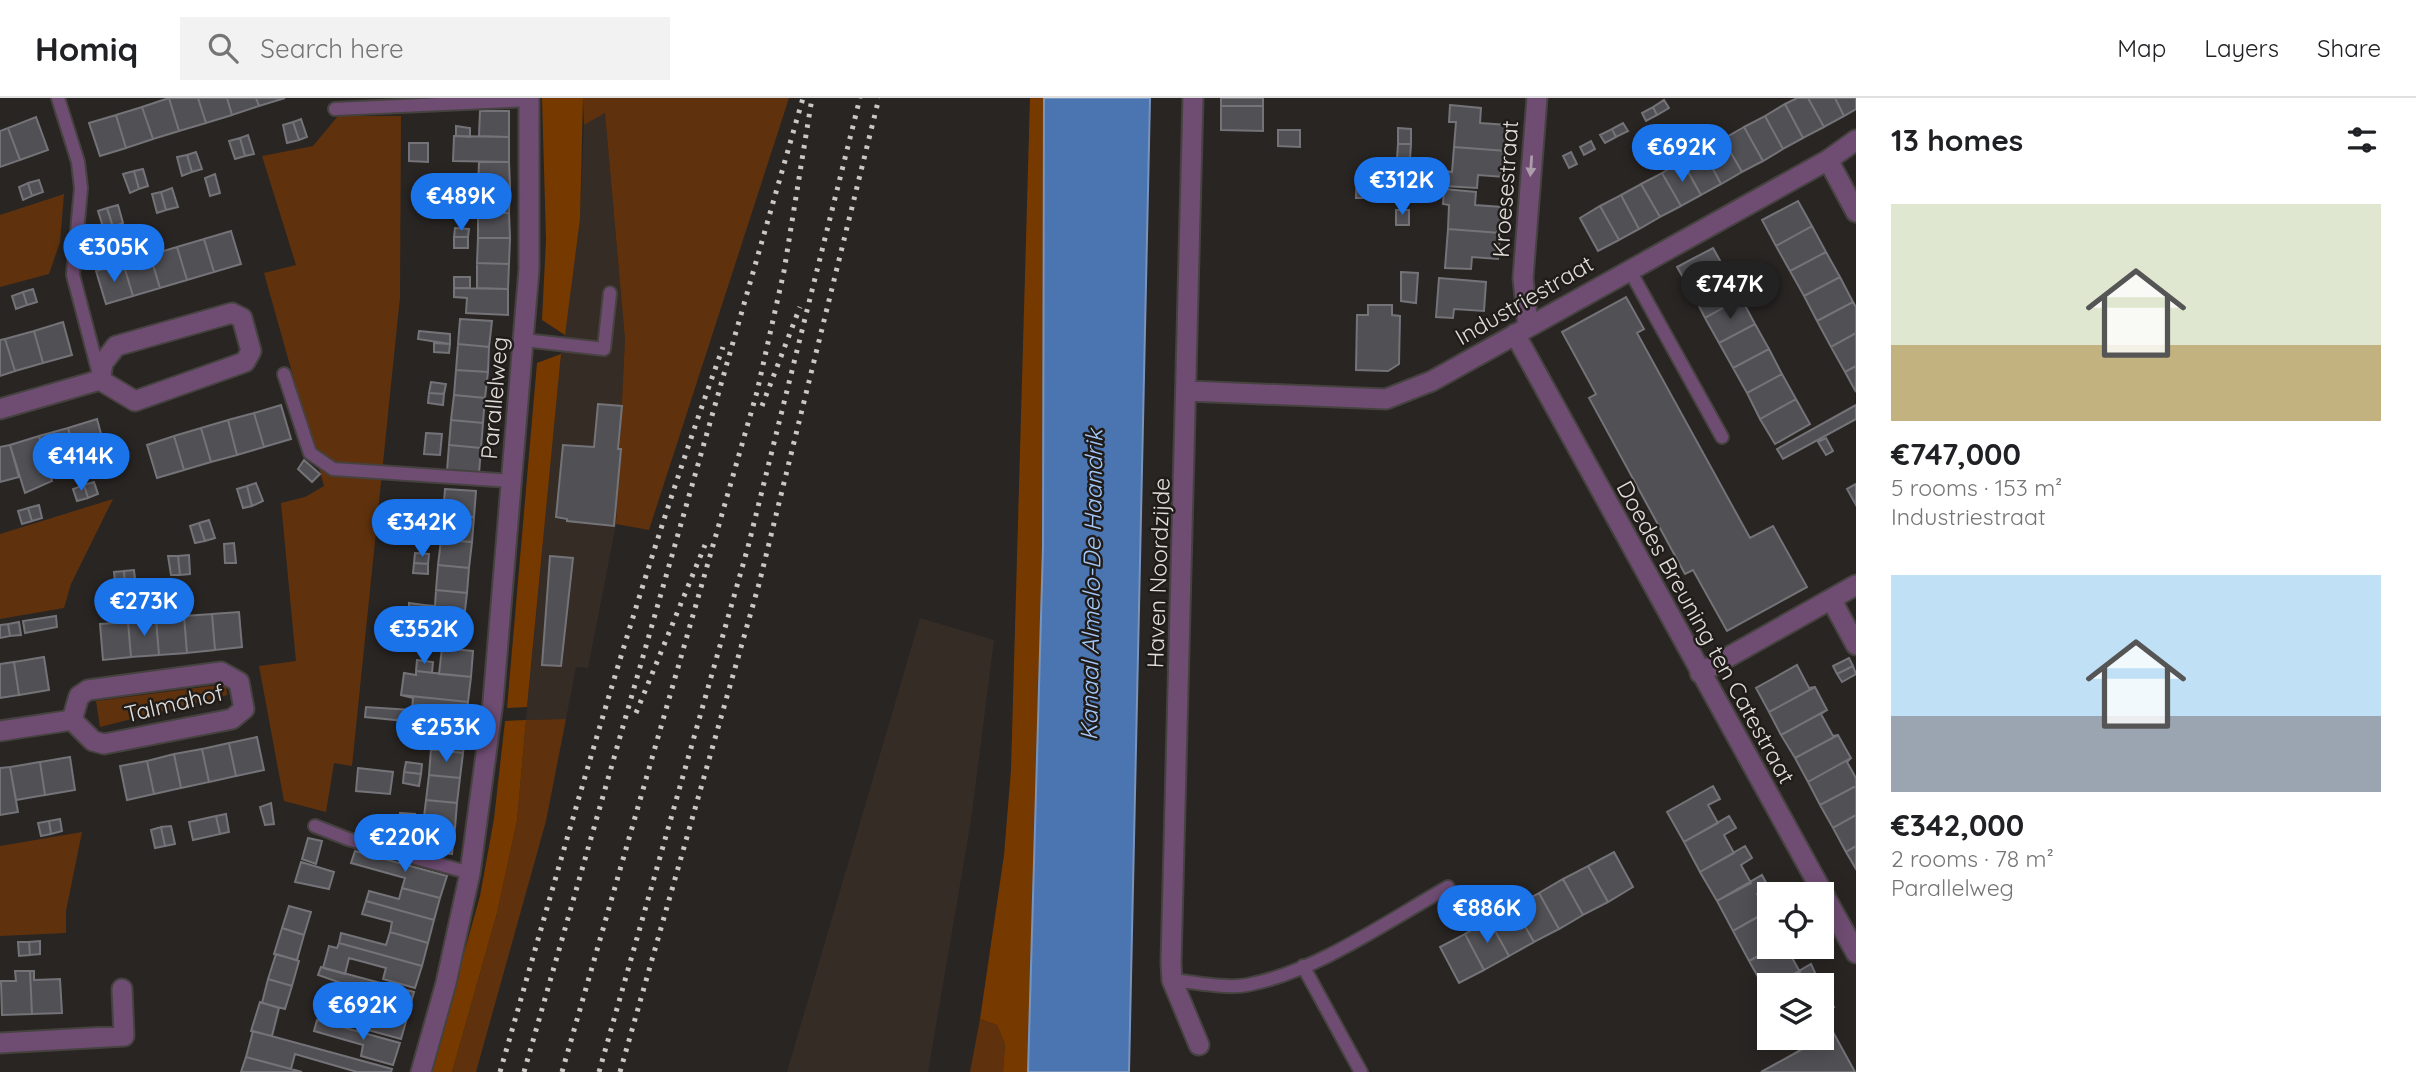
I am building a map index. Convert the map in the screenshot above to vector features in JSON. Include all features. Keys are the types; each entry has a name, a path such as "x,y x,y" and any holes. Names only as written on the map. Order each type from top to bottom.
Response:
{"street":[{"name":"Haven Noordzijde","path":"1193,98 1172,980 1199,1045"},
{"name":"Kroesestraat","path":"1521,330 1522,278 1537,98"},
{"name":"Parallelweg","path":"421,1072 446,983 470,873 493,702 530,269 529,99"},
{"name":"Industriestraat","path":"1188,391 1386,399 1432,381 1828,160 1856,140"},
{"path":"1828,160 1856,212"},
{"path":"0,409 100,380 135,401 233,368 246,362 251,351 242,318 232,313 116,346 103,363 100,380"},
{"name":"Doedes Breuning ten Catestraat","path":"1521,330 1700,673 1856,953"},
{"path":"1700,673 1856,585"},
{"path":"1831,599 1856,645"},
{"name":"Talmahof","path":"221,672 239,682 244,709 232,719 104,744 93,741 72,720 79,696 88,690 221,672"},
{"path":"0,731 72,720"},
{"path":"0,1044 124,1036 122,989"}],"lane":[{"path":"58,98 78,162 81,188 73,275 100,380"},
{"path":"335,109 529,99"},
{"path":"1629,269 1722,438"},
{"path":"524,340 604,349 610,293"},
{"path":"284,374 310,453 333,469 512,481"},
{"path":"315,826 348,839 470,873"},
{"path":"1172,980 1245,986 1330,954 1448,887"},
{"path":"1303,965 1361,1072"}],"shaded area":[{"path":"542,98 583,98 580,219 565,335 542,320 546,240"},
{"path":"583,98 789,98 649,530 616,524 625,339 605,113 584,125"},
{"path":"1030,98 1044,98 1043,547 1028,1072 1003,1072 1005,1044 997,1025 980,1019 1004,855 1011,770"},
{"path":"605,113 625,339 616,524 588,668 576,667 566,719 526,720 561,354 580,219 584,125"},
{"path":"338,116 401,116 400,297 352,766 334,763 326,812 284,801 259,666 296,661 281,503 305,497 324,486 264,273 296,265 262,156 313,146"},
{"path":"64,194 60,242 49,274 0,287 0,215"},
{"path":"561,354 527,707 507,708 537,363"},
{"path":"113,499 71,584 64,608 0,619 0,534"},
{"path":"920,618 994,640 971,820 928,1072 787,1072"},
{"path":"226,684 227,695 100,727 96,701"},
{"path":"566,719 546,821 476,1072 452,1072 497,913 517,821 526,720"},
{"path":"526,720 517,821 497,913 452,1072 431,1072 480,896 494,819 505,721"},
{"path":"82,832 66,911 66,933 0,936 0,846"},
{"path":"980,1019 997,1025 1005,1044 1003,1072 970,1072"}],"water":[{"name":"Kanaal Almelo-De Haandrik","path":"1044,98 1150,98 1129,1072 1028,1072 1043,547"}],"building":[{"path":"169,98 198,98 206,123 179,131"},
{"path":"169,98 179,131 153,139 142,107"},
{"path":"198,98 227,98 232,115 206,123"},
{"path":"227,98 256,98 259,106 232,115"},
{"path":"256,98 285,98 259,106"},
{"path":"1221,98 1263,98 1263,106 1221,106"},
{"path":"1797,98 1808,98 1824,127 1803,138 1785,104"},
{"path":"1808,98 1835,98 1844,116 1824,127"},
{"path":"1835,98 1856,98 1856,109 1844,116"},
{"path":"1664,100 1669,108 1657,115 1653,107"},
{"path":"1785,104 1803,138 1783,149 1765,116"},
{"path":"1450,105 1481,108 1480,123 1508,125 1506,151 1454,147 1456,122 1449,122"},
{"path":"1221,106 1263,106 1263,131 1221,130"},
{"path":"142,107 153,139 126,148 116,115"},
{"path":"1653,107 1657,115 1646,121 1642,113"},
{"path":"480,111 509,111 509,137 479,136"},
{"path":"116,115 126,148 100,156 89,123"},
{"path":"1765,116 1783,149 1763,161 1744,127"},
{"path":"36,117 48,150 20,160 8,128"},
{"path":"301,119 307,137 299,140 293,122"},
{"path":"293,122 299,140 287,143 283,125"},
{"path":"1623,123 1628,131 1616,137 1612,129"},
{"path":"456,126 470,128 470,137 456,136"},
{"path":"1744,127 1763,161 1742,172 1723,139"},
{"path":"8,128 20,160 0,167 0,131"},
{"path":"1398,128 1411,129 1411,144 1398,144"},
{"path":"1612,129 1616,137 1605,143 1600,135"},
{"path":"1278,130 1300,130 1300,147 1278,146"},
{"path":"248,135 254,154 245,156 240,138"},
{"path":"454,136 509,137 509,162 453,161"},
{"path":"240,138 245,156 235,159 229,141"},
{"path":"1723,139 1742,172 1721,184 1703,150"},
{"path":"1591,141 1595,149 1584,155 1580,147"},
{"path":"409,143 428,143 428,162 409,161"},
{"path":"1398,144 1411,144 1410,159 1397,159"},
{"path":"1454,147 1506,151 1504,177 1478,175 1477,188 1444,186 1445,171 1452,172"},
{"path":"1703,150 1721,184 1701,195 1682,161"},
{"path":"196,152 202,169 192,172 187,155"},
{"path":"1571,152 1577,164 1569,168 1563,156"},
{"path":"187,155 192,172 182,176 177,157"},
{"path":"1682,161 1701,195 1681,206 1662,173"},
{"path":"479,162 509,162 510,188 478,187"},
{"path":"143,169 148,186 139,189 134,171"},
{"path":"134,171 139,189 130,193 123,174"},
{"path":"1357,173 1371,174 1370,198 1356,198"},
{"path":"1662,173 1681,206 1660,217 1641,184"},
{"path":"215,174 220,193 210,196 205,178"},
{"path":"455,177 469,178 469,187 454,187"},
{"path":"39,180 43,192 32,196 28,183"},
{"path":"28,183 32,196 23,200 19,187"},
{"path":"1641,184 1660,217 1639,229 1621,195"},
{"path":"454,187 469,187 469,197 454,198"},
{"path":"478,187 510,188 509,213 478,213"},
{"path":"172,188 178,207 166,210 161,192"},
{"path":"1444,189 1476,192 1475,205 1502,207 1500,233 1448,229 1449,205 1443,204"},
{"path":"161,192 166,210 157,213 152,194"},
{"path":"1621,195 1639,229 1619,240 1600,206"},
{"path":"1798,201 1812,226 1776,246 1762,220"},
{"path":"118,205 123,223 113,227 107,208"},
{"path":"1600,206 1619,240 1598,251 1580,218"},
{"path":"107,208 113,227 104,230 98,211"},
{"path":"1396,210 1409,210 1409,225 1396,225"},
{"path":"478,213 509,213 510,238 478,238"},
{"path":"1812,226 1826,252 1790,271 1776,246"},
{"path":"455,228 469,229 468,237 454,237"},
{"path":"1448,229 1500,233 1498,259 1472,257 1471,269 1445,268"},
{"path":"231,231 241,264 214,272 204,239"},
{"path":"454,237 468,237 468,248 454,248"},
{"path":"478,238 510,238 509,264 477,263"},
{"path":"204,239 214,272 187,280 177,247"},
{"path":"177,247 187,280 160,288 150,255"},
{"path":"1713,248 1727,273 1692,293 1677,267"},
{"path":"1826,252 1840,277 1804,296 1790,271"},
{"path":"150,255 160,288 133,296 123,263"},
{"path":"123,263 133,296 106,304 96,271"},
{"path":"477,263 509,264 508,289 477,288"},
{"path":"1401,272 1418,273 1416,303 1401,301"},
{"path":"1727,273 1741,298 1705,318 1692,293"},
{"path":"454,277 470,277 470,288 454,288"},
{"path":"1840,277 1853,302 1817,321 1804,296"},
{"path":"1439,278 1486,282 1484,311 1454,309 1453,318 1436,317"},
{"path":"454,288 508,289 508,315 466,313 467,298 454,297"},
{"path":"33,289 37,302 27,305 23,292"},
{"path":"23,292 27,305 16,309 12,296"},
{"path":"1626,297 1644,329 1637,333 1750,538 1773,526 1807,587 1727,631 1693,570 1685,574 1589,398 1596,394 1562,332"},
{"path":"1741,298 1755,324 1719,343 1705,318"},
{"path":"1853,302 1856,307 1856,333 1831,347 1817,321"},
{"path":"1368,305 1392,305 1392,315 1400,316 1399,364 1388,371 1356,370 1357,315 1368,315"},
{"path":"460,319 492,321 489,347 458,344"},
{"path":"63,322 72,355 43,363 34,331"},
{"path":"1755,324 1769,349 1733,368 1719,343"},
{"path":"34,331 43,363 15,371 5,339"},
{"path":"419,331 450,334 450,344 418,339"},
{"path":"1856,333 1856,366 1845,372 1831,347"},
{"path":"5,339 15,371 0,376 0,340"},
{"path":"434,343 450,344 449,353 434,352"},
{"path":"458,344 489,347 488,372 456,370"},
{"path":"1769,349 1782,374 1747,393 1733,368"},
{"path":"1856,366 1856,392 1845,372"},
{"path":"456,370 488,372 485,398 454,395"},
{"path":"1782,374 1796,399 1760,419 1747,393"},
{"path":"431,382 446,384 444,394 429,393"},
{"path":"429,393 444,394 443,405 428,403"},
{"path":"454,395 485,398 483,423 451,420"},
{"path":"1796,399 1810,424 1775,444 1760,419"},
{"path":"598,404 622,406 614,526 567,521 556,517 563,445 594,447"},
{"path":"281,405 291,439 264,447 254,413"},
{"path":"1856,405 1856,419 1783,459 1777,449"},
{"path":"254,413 264,447 237,455 228,420"},
{"path":"97,419 106,452 77,460 68,428"},
{"path":"228,420 237,455 211,462 201,428"},
{"path":"451,420 483,423 481,448 449,445"},
{"path":"68,428 77,460 49,468 52,481 39,436"},
{"path":"201,428 211,462 184,470 174,436"},
{"path":"426,433 442,434 440,455 424,454"},
{"path":"39,436 52,481 25,493 10,445"},
{"path":"174,436 184,470 157,478 147,445"},
{"path":"1826,438 1833,451 1826,455 1818,442"},
{"path":"10,445 19,477 0,482 0,447"},
{"path":"449,445 481,448 479,474 447,471"},
{"path":"304,460 320,474 312,482 298,469"},
{"path":"94,482 98,494 88,498 84,485"},
{"path":"256,483 263,501 252,506 247,486"},
{"path":"1856,484 1856,505 1847,489"},
{"path":"84,485 88,498 77,501 73,489"},
{"path":"247,486 252,506 243,508 237,489"},
{"path":"445,489 476,491 474,517 443,515"},
{"path":"420,502 434,504 433,513 418,512"},
{"path":"39,505 42,518 32,521 28,508"},
{"path":"28,508 32,521 22,524 18,511"},
{"path":"418,512 433,513 432,524 418,523"},
{"path":"443,515 474,517 472,542 441,540"},
{"path":"209,520 215,538 205,541 199,523"},
{"path":"199,523 205,541 195,543 190,526"},
{"path":"441,540 472,542 469,568 438,565"},
{"path":"234,543 236,563 225,563 224,544"},
{"path":"415,553 429,554 428,564 414,563"},
{"path":"189,555 190,574 180,575 178,556"},
{"path":"168,556 178,556 180,575 171,575"},
{"path":"550,556 573,558 561,666 542,665"},
{"path":"414,563 428,564 428,574 413,573"},
{"path":"438,565 469,568 467,593 436,590"},
{"path":"134,570 136,588 125,589 124,571"},
{"path":"124,571 125,589 116,590 114,572"},
{"path":"436,590 467,593 464,619 424,615 425,605 435,606"},
{"path":"409,603 425,605 424,615 409,613"},
{"path":"239,612 242,647 215,650 212,614"},
{"path":"409,613 424,615 422,625 408,623"},
{"path":"212,614 215,650 187,653 184,616"},
{"path":"56,616 57,627 25,633 23,621"},
{"path":"184,616 187,653 159,655 156,619"},
{"path":"434,616 464,619 462,644 431,641"},
{"path":"156,619 159,655 131,657 128,622"},
{"path":"19,622 21,635 10,636 8,624"},
{"path":"128,622 131,657 103,660 100,624"},
{"path":"8,624 10,636 0,638 0,625"},
{"path":"442,648 473,651 471,677 439,674"},
{"path":"44,657 49,690 19,695 14,662"},
{"path":"1849,658 1853,666 1837,674 1833,666"},
{"path":"417,660 433,662 432,673 416,671"},
{"path":"14,662 19,695 0,698 0,664"},
{"path":"1797,665 1809,688 1815,687 1769,712 1756,688"},
{"path":"1853,666 1856,674 1842,682 1837,674"},
{"path":"416,671 471,677 468,702 401,695 404,673 416,675"},
{"path":"1815,687 1827,710 1781,735 1769,712"},
{"path":"401,695 468,702 466,727 365,717 366,707 412,710 413,698"},
{"path":"1827,710 1821,714 1833,736 1838,735 1795,758 1781,735"},
{"path":"411,722 426,724 425,734 409,733"},
{"path":"434,724 466,727 463,753 431,749"},
{"path":"1838,735 1851,758 1808,782 1795,758"},
{"path":"257,737 264,770 236,776 229,743"},
{"path":"229,743 236,776 209,782 202,749"},
{"path":"202,749 209,782 181,788 174,754"},
{"path":"431,749 463,753 460,778 429,775"},
{"path":"174,754 181,788 154,794 147,761"},
{"path":"70,757 75,790 45,795 40,762"},
{"path":"1851,758 1847,762 1856,778 1856,786 1820,805 1808,782"},
{"path":"147,761 154,794 127,800 120,766"},
{"path":"40,762 45,795 16,800 10,767"},
{"path":"406,762 422,764 421,774 404,772"},
{"path":"10,767 18,812 0,815 0,768"},
{"path":"358,768 393,772 390,794 356,791"},
{"path":"404,772 421,774 419,786 403,783"},
{"path":"429,775 460,778 457,803 426,800"},
{"path":"1713,786 1720,799 1708,805 1718,823 1684,842 1667,812"},
{"path":"1856,786 1856,815 1833,828 1820,805"},
{"path":"426,800 457,803 455,828 423,825"},
{"path":"271,803 274,824 265,825 260,807"},
{"path":"400,813 415,814 414,824 399,822"},
{"path":"226,814 229,832 220,834 216,816"},
{"path":"1856,815 1856,846 1846,852 1833,828"},
{"path":"216,816 220,834 193,840 189,822"},
{"path":"1729,816 1736,828 1724,835 1734,853 1700,872 1684,842"},
{"path":"60,819 62,831 51,834 49,821"},
{"path":"49,821 51,834 41,836 38,823"},
{"path":"399,822 414,824 413,834 398,833"},
{"path":"423,825 455,828 452,854 420,851"},
{"path":"171,826 175,844 165,846 161,827"},
{"path":"161,827 165,846 155,848 151,830"},
{"path":"308,838 322,841 316,864 302,859"},
{"path":"1745,846 1752,858 1741,865 1751,883 1717,901 1700,872"},
{"path":"1856,846 1856,869 1846,852"},
{"path":"355,851 447,876 440,898 402,888 405,878 351,863"},
{"path":"1614,852 1633,887 1608,902 1588,866"},
{"path":"301,862 334,872 329,889 295,882"},
{"path":"1588,866 1608,902 1583,915 1563,879"},
{"path":"1762,875 1766,882 1757,882 1757,918 1733,931 1717,901"},
{"path":"1563,879 1583,915 1559,929 1539,893"},
{"path":"402,888 440,898 434,920 366,901 369,891 399,899"},
{"path":"1539,893 1559,929 1534,942 1514,907"},
{"path":"366,901 434,920 428,943 390,932 392,922 362,914"},
{"path":"289,906 311,912 304,935 282,928"},
{"path":"1514,907 1534,942 1509,956 1489,920"},
{"path":"1757,917 1757,957 1749,961 1733,931"},
{"path":"1489,920 1509,956 1484,970 1465,934"},
{"path":"282,928 304,935 297,960 274,954"},
{"path":"390,932 428,943 422,966 339,943 341,933 386,945"},
{"path":"1465,934 1484,970 1459,983 1440,947"},
{"path":"40,941 40,954 30,955 29,942"},
{"path":"18,942 29,942 30,955 19,956"},
{"path":"339,943 422,966 415,988 383,979 386,968 349,958 345,974 323,968 329,946 337,948"},
{"path":"276,954 299,961 292,986 268,979"},
{"path":"1757,957 1757,959 1793,959 1800,972 1757,973 1757,975 1749,961"},
{"path":"1811,964 1815,973 1796,973"},
{"path":"321,967 414,992 408,1013 376,1004 378,996 318,975"},
{"path":"15,971 30,971 32,1014 2,1015 1,981 16,981"},
{"path":"30,971 34,971 34,980 60,979 62,1013 32,1014"},
{"path":"268,979 292,986 285,1009 262,1003"},
{"path":"340,999 407,1018 401,1039 368,1030 370,1022 336,1013"},
{"path":"260,1002 279,1008 272,1036 251,1031"},
{"path":"317,1020 400,1043 393,1065 361,1056 363,1045 314,1031"},
{"path":"253,1031 392,1069 391,1072 357,1072 295,1054 291,1069 246,1057"},
{"path":"1834,1034 1855,1072 1761,1072 1799,1051 1834,1050"},
{"path":"246,1057 291,1069 302,1072 241,1072"}],"railway":[{"path":"524,1072 803,98"},
{"path":"562,1072 757,392 784,271 812,98"},
{"path":"599,1072 748,547 860,98"},
{"path":"620,1072 759,584 879,98"},
{"path":"762,406 800,307"},
{"path":"500,1072 633,617 723,347"},
{"path":"636,713 705,545"}]}
